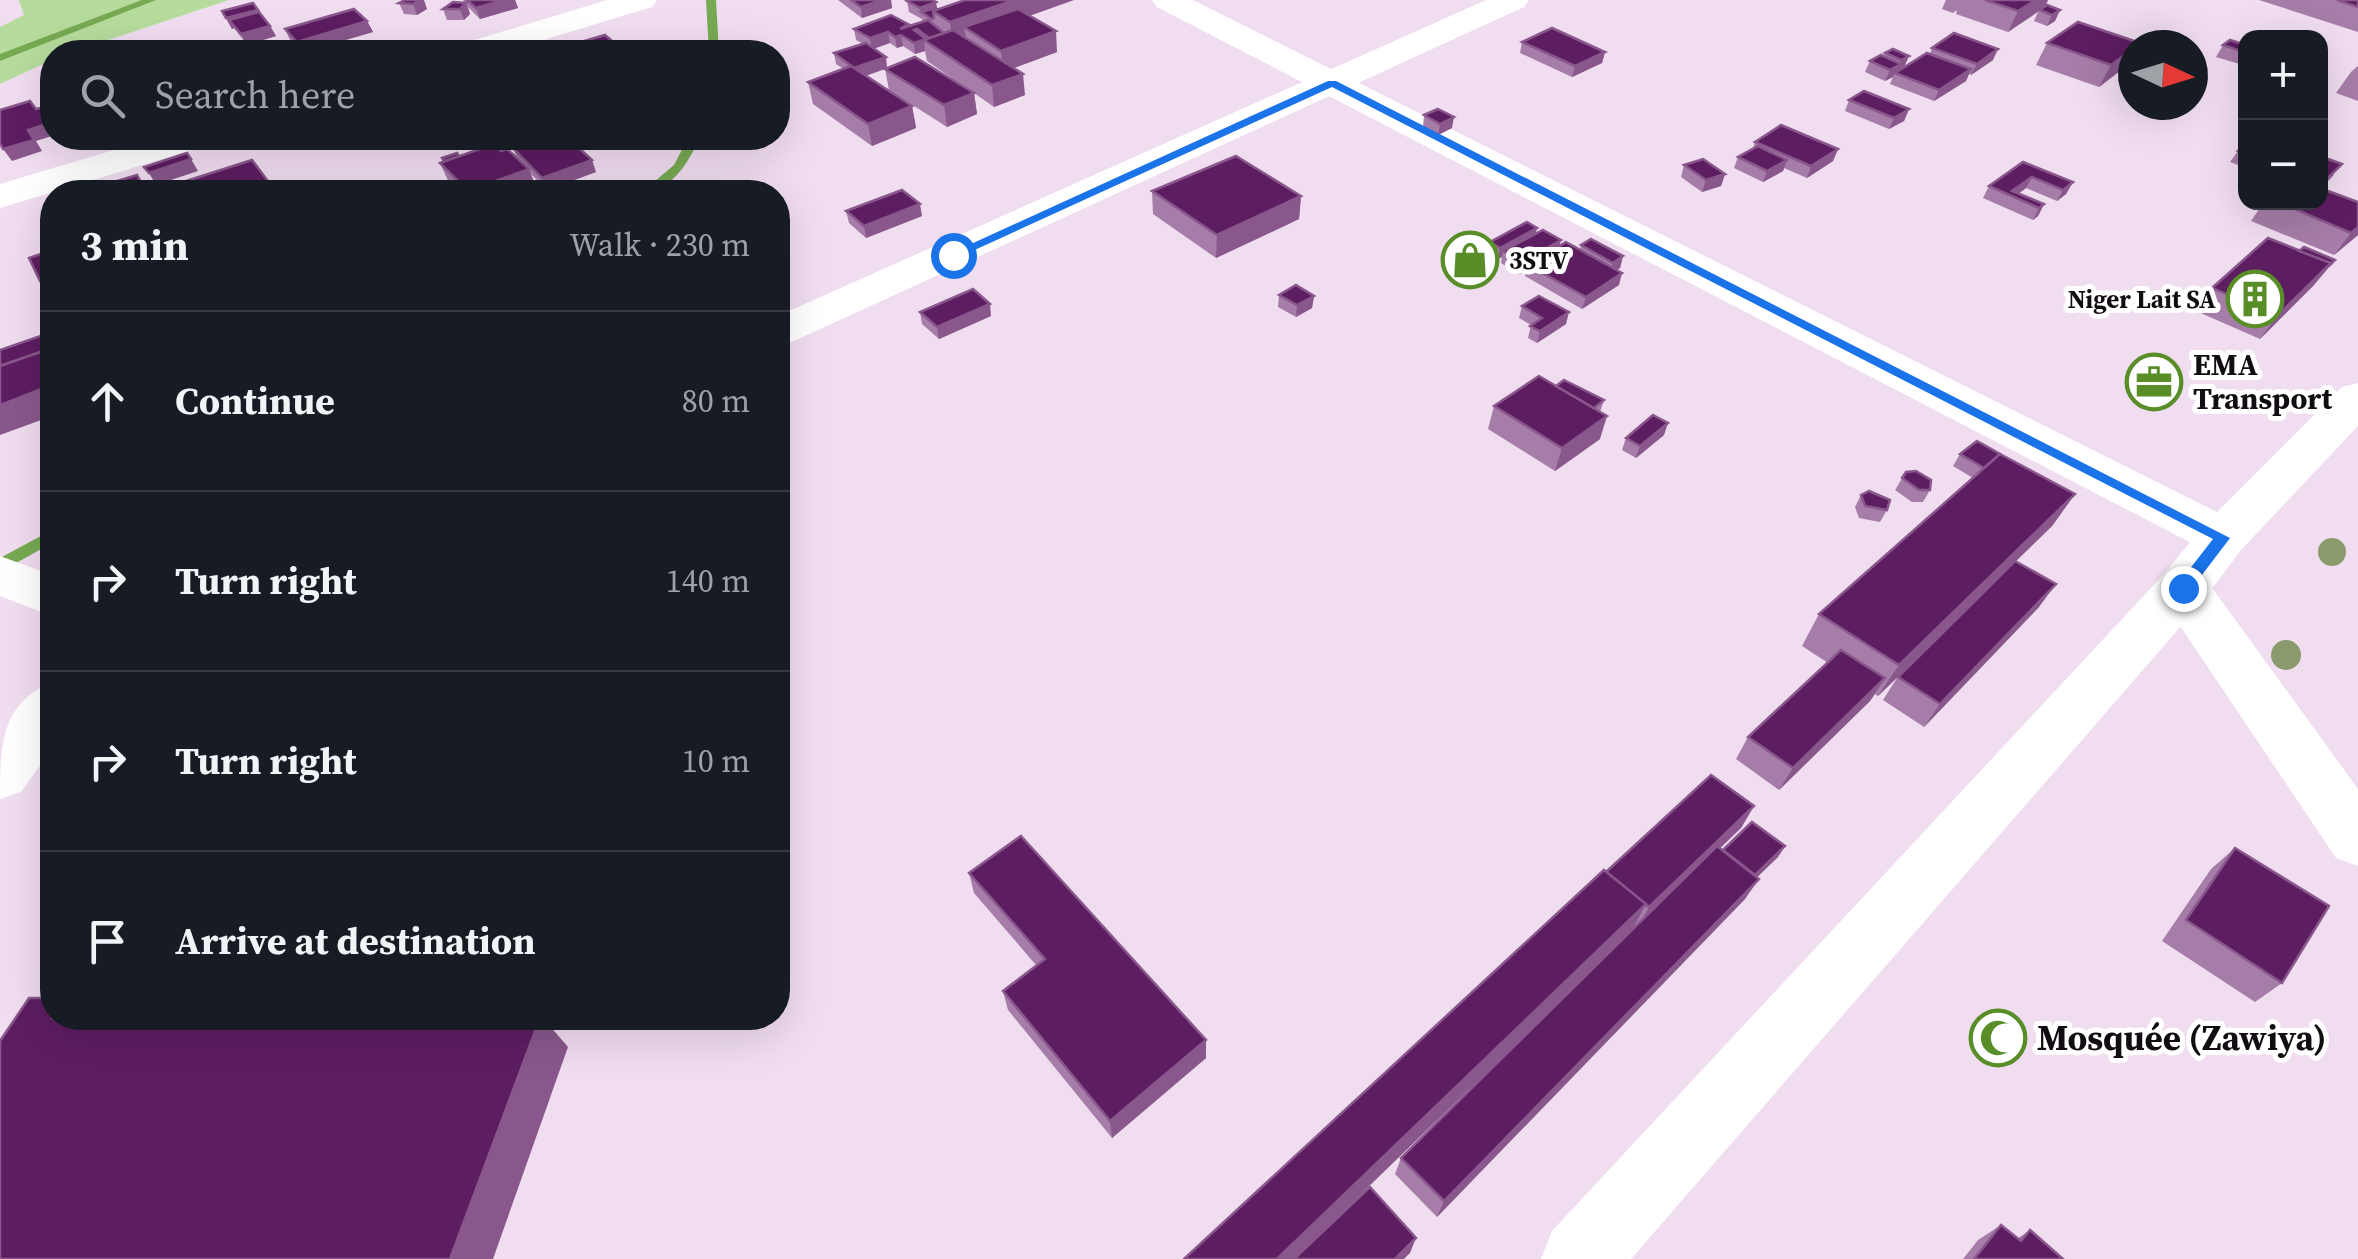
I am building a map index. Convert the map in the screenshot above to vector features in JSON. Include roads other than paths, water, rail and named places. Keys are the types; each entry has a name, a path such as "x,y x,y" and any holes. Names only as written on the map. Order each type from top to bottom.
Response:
{"street":[{"path":"510,40 642,0"},
{"path":"1168,0 2222,538"},
{"path":"790,327 1513,0"},
{"path":"53,180 152,150"},
{"path":"0,196 40,184"},
{"path":"1580,1259 2183,588 2222,538 2358,398"},
{"path":"0,576 40,591"},
{"path":"2183,588 2358,839"},
{"path":"0,774 40,722"}],"waterway":[{"path":"47,40 151,0"},
{"path":"711,0 713,40"},
{"path":"0,58 40,43"},
{"path":"663,180 679,167 688,150"},
{"path":"0,566 40,543"}],"place":[{"name":"3STV","path":"1470,260"},
{"name":"Niger Lait SA","path":"2255,299"},
{"name":"EMA Transport","path":"2154,382"},
{"name":"Mosquée (Zawiya)","path":"1998,1038"}]}
